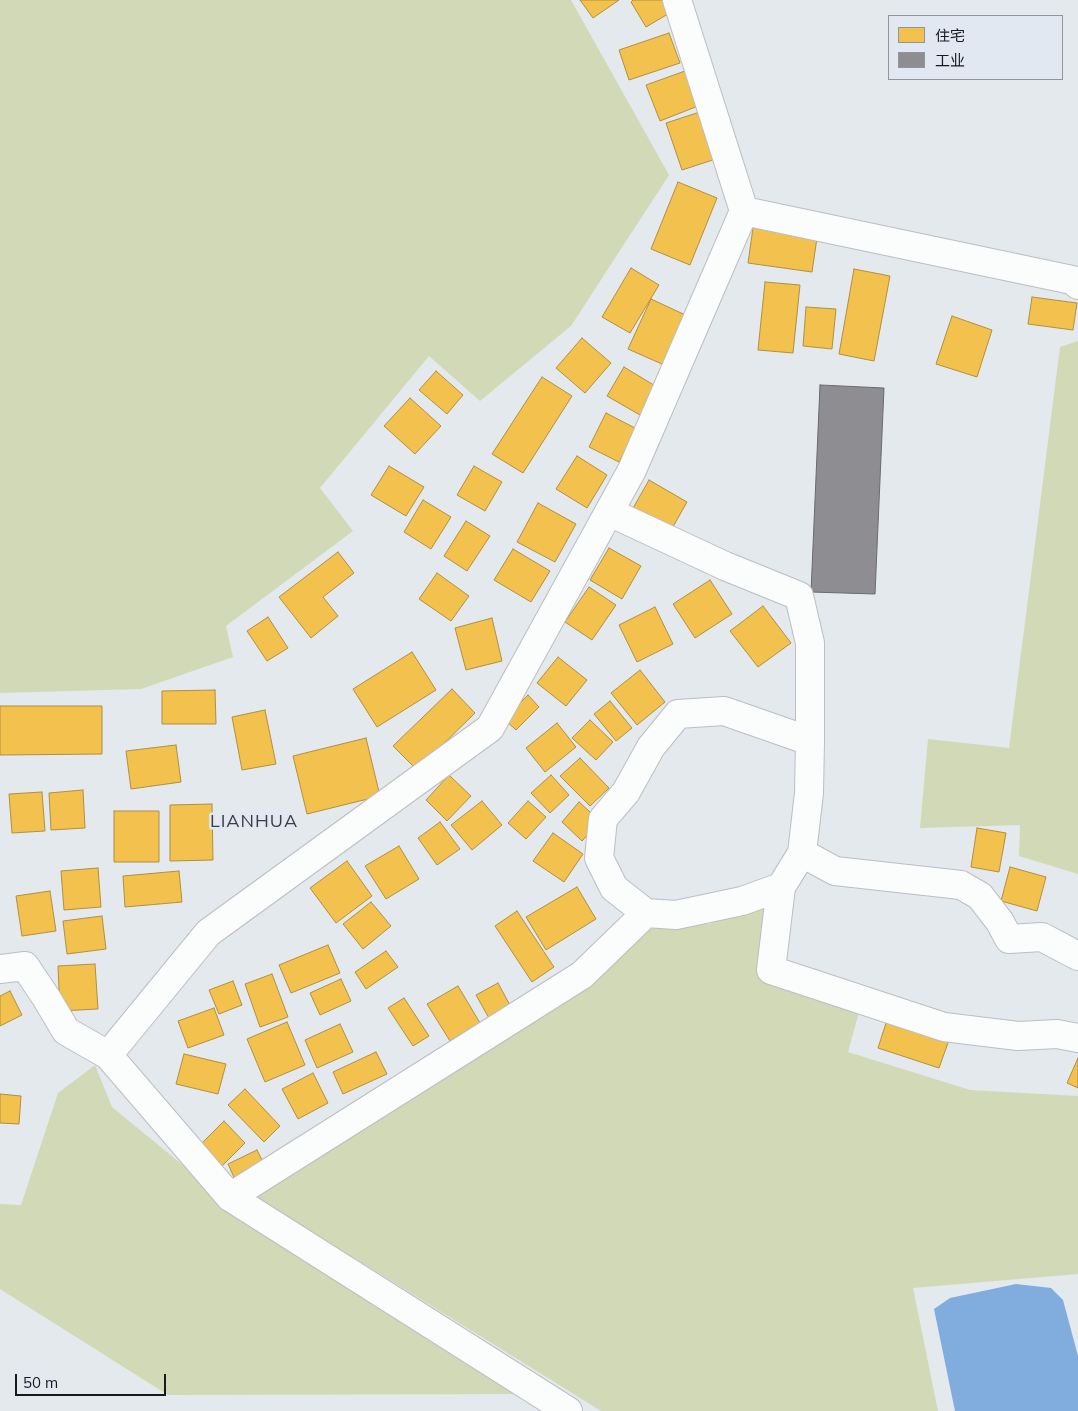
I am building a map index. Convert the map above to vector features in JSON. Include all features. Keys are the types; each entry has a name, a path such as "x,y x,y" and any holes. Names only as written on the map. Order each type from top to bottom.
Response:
{"street":[{"path":"108,1055 208,933 490,728 632,470 744,211 677,0"},
{"path":"744,211 1072,280 1078,285"},
{"path":"620,517 725,566 799,596 810,643 809,793 802,853 781,887 771,970 944,1027 1018,1036 1057,1034 1078,1038"},
{"path":"781,887 742,901 676,915 646,913 614,888 599,858 603,819 626,792 651,747 678,714 724,711 810,741"},
{"path":"802,853 835,871 961,885 980,896 1000,922 1009,939 1042,937 1078,956"},
{"path":"230,1197 582,975 646,913"},
{"path":"0,969 25,966 66,1031 108,1055 230,1197 568,1411"}],"green space":[{"path":"0,0 571,0 669,175 571,326 480,401 429,356 320,488 353,531 226,626 233,657 141,689 0,693"},
{"path":"1078,341 1078,874 1019,856 1020,825 920,828 928,739 1009,748 1060,347"},
{"path":"767,907 762,975 859,1012 848,1052 970,1090 1078,1096 1078,1274 913,1288 938,1411 601,1411 248,1192 651,923 709,924"},
{"path":"95,1065 112,1107 223,1198 523,1394 168,1395 0,1289 0,1204 21,1205 58,1093"}],"water":[{"path":"1016,1284 1051,1288 1063,1300 1078,1356 1078,1411 955,1411 934,1309 950,1298"}],"building: 住宅":[{"path":"580,0 619,0 593,18"},
{"path":"633,0 666,0 673,11 646,27 631,2"},
{"path":"669,33 680,63 629,80 619,50"},
{"path":"685,71 698,106 660,121 646,85"},
{"path":"706,110 722,157 682,170 666,123"},
{"path":"678,182 717,198 690,265 651,249"},
{"path":"754,221 818,231 812,272 748,263"},
{"path":"631,268 659,285 630,333 602,317"},
{"path":"854,269 890,276 874,361 839,354"},
{"path":"765,282 800,285 793,353 758,350"},
{"path":"1032,297 1077,303 1073,330 1028,324"},
{"path":"651,299 694,319 671,368 628,349"},
{"path":"806,307 836,309 832,349 803,346"},
{"path":"952,316 992,330 977,377 936,364"},
{"path":"582,338 611,363 585,393 556,368"},
{"path":"624,367 657,387 640,415 607,396"},
{"path":"436,371 463,395 447,414 419,390"},
{"path":"542,377 572,396 523,473 492,454"},
{"path":"410,398 441,426 415,454 384,426"},
{"path":"606,413 637,429 619,462 589,447"},
{"path":"577,456 607,475 587,508 556,489"},
{"path":"389,466 424,487 406,516 371,495"},
{"path":"474,466 502,482 485,511 457,495"},
{"path":"649,480 687,502 670,532 632,510"},
{"path":"423,500 451,517 431,549 404,532"},
{"path":"538,503 576,524 555,562 517,542"},
{"path":"466,521 490,536 467,571 444,556"},
{"path":"609,548 641,566 622,599 590,580"},
{"path":"513,549 550,571 531,602 494,580"},
{"path":"338,552 354,573 323,597 338,616 311,638 279,597"},
{"path":"437,573 469,596 451,621 419,599"},
{"path":"710,580 732,614 695,638 673,604"},
{"path":"589,587 616,605 592,640 565,622"},
{"path":"763,606 791,643 758,667 730,631"},
{"path":"655,607 673,644 637,662 619,625"},
{"path":"268,617 288,648 267,661 247,631"},
{"path":"492,618 502,661 466,670 455,628"},
{"path":"412,652 436,690 377,727 353,689"},
{"path":"558,657 587,680 566,706 537,683"},
{"path":"640,670 665,702 637,725 611,693"},
{"path":"452,689 475,713 417,770 393,746"},
{"path":"215,690 216,724 162,724 162,691"},
{"path":"528,695 539,707 516,730 504,719"},
{"path":"610,701 632,728 616,741 594,714"},
{"path":"0,706 102,706 102,754 0,755"},
{"path":"265,710 276,764 242,770 232,717"},
{"path":"590,720 613,742 596,760 572,738"},
{"path":"557,723 576,747 545,772 526,748"},
{"path":"366,738 380,796 307,814 293,756"},
{"path":"176,745 181,782 131,789 126,751"},
{"path":"580,758 609,788 590,806 560,776"},
{"path":"449,775 471,796 447,821 426,800"},
{"path":"551,775 569,795 550,813 531,793"},
{"path":"83,790 85,828 51,830 49,793"},
{"path":"42,792 45,831 12,833 9,794"},
{"path":"482,801 502,825 472,850 451,825"},
{"path":"528,801 546,817 526,839 508,823"},
{"path":"579,802 600,821 582,841 562,822"},
{"path":"212,804 213,860 170,861 170,805"},
{"path":"114,811 159,811 159,862 114,862"},
{"path":"440,822 460,849 437,865 418,838"},
{"path":"977,828 1006,833 999,872 971,867"},
{"path":"553,833 583,854 564,882 533,861"},
{"path":"399,846 419,879 386,899 365,866"},
{"path":"347,861 372,896 336,923 310,888"},
{"path":"1010,867 1046,877 1037,911 1001,901"},
{"path":"98,868 101,907 64,910 61,871"},
{"path":"179,871 182,902 125,907 123,876"},
{"path":"577,887 596,919 546,950 526,917"},
{"path":"50,891 56,931 22,936 16,896"},
{"path":"371,902 391,926 363,949 343,924"},
{"path":"517,911 554,967 532,982 495,926"},
{"path":"102,916 106,949 67,954 63,921"},
{"path":"328,945 340,973 291,993 279,965"},
{"path":"386,951 398,967 366,989 355,972"},
{"path":"95,964 98,1009 60,1011 58,966"},
{"path":"272,974 288,1017 260,1027 245,984"},
{"path":"341,979 351,1001 320,1015 310,993"},
{"path":"233,981 242,1005 219,1014 209,990"},
{"path":"498,983 512,1009 490,1020 476,995"},
{"path":"458,986 480,1023 450,1041 427,1004"},
{"path":"10,991 22,1015 0,1026 0,996"},
{"path":"404,998 429,1036 413,1046 388,1008"},
{"path":"214,1008 224,1035 188,1048 178,1021"},
{"path":"887,1020 949,1040 939,1068 878,1048"},
{"path":"287,1022 305,1065 265,1082 247,1039"},
{"path":"340,1024 353,1052 317,1068 305,1040"},
{"path":"376,1052 387,1074 343,1094 333,1072"},
{"path":"184,1054 226,1064 218,1094 176,1084"},
{"path":"1078,1058 1078,1088 1067,1083"},
{"path":"313,1073 328,1103 298,1119 282,1089"},
{"path":"245,1089 280,1126 264,1142 228,1105"},
{"path":"0,1094 21,1096 19,1124 0,1123"},
{"path":"224,1121 245,1143 222,1166 201,1144"},
{"path":"257,1150 267,1170 237,1184 228,1164"}],"building: 工业":[{"path":"820,385 884,388 875,594 811,592"}],"district":[{"name":"LIANHUA","path":"254,822"}]}
